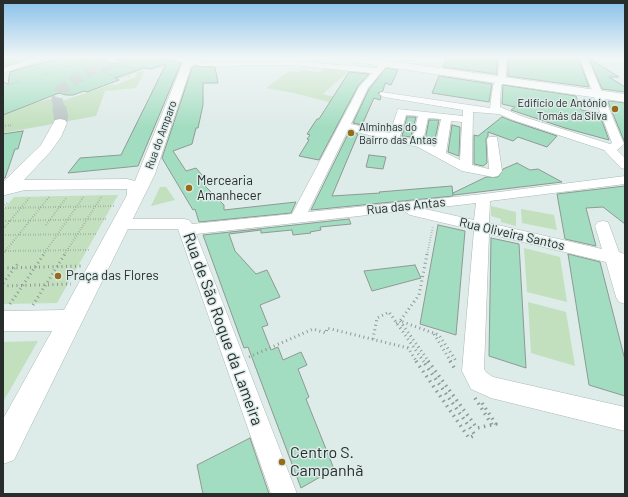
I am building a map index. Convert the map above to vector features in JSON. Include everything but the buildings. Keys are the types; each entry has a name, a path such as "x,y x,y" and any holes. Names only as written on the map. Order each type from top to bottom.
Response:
{"main road":[{"name":"Rua do Amparo","path":"136,195 147,174 186,80"},
{"path":"500,80 625,98"},
{"path":"5,190 46,148 54,137 60,123"},
{"path":"5,190 26,185 128,184 134,186 136,195 110,221 71,320 6,437"},
{"path":"9,314 71,320"}],"street":[{"path":"298,217 364,87 370,80"},
{"path":"498,111 494,106 499,80"},
{"path":"592,80 618,144 614,147 608,148"},
{"path":"384,94 491,112 498,111 608,148 625,165"},
{"path":"466,168 468,108"},
{"path":"394,139 402,111 468,120"},
{"path":"417,144 424,114"},
{"path":"440,154 446,118"},
{"path":"345,126 384,134 394,139 417,144 466,168 493,173 496,171 493,139"},
{"name":"Rua das Antas","path":"187,230 482,198 625,180"},
{"path":"482,198 473,371 479,381 491,387 625,419"},
{"name":"Rua Oliveira Santos","path":"400,207 619,259"},
{"name":"Rua de São Roque da Lameira","path":"110,221 184,224 284,494"},
{"path":"603,226 619,259 625,297"}],"path":[{"path":"9,85 20,81"},
{"path":"3,126 13,125"},
{"path":"46,226 69,194"},
{"path":"9,314 8,306 86,194"},
{"path":"33,305 103,194"},
{"path":"3,229 32,195"},
{"path":"4,252 50,195"},
{"path":"96,238 110,221 118,200"},
{"path":"3,208 95,207 110,221"},
{"path":"3,221 110,221"},
{"path":"398,322 419,295 434,224"},
{"path":"3,235 99,234"},
{"path":"87,255 93,244"},
{"path":"4,252 90,250"},
{"path":"77,272 84,260"},
{"path":"3,284 19,262"},
{"path":"3,268 81,266"},
{"path":"68,289 74,278"},
{"path":"3,284 71,284"},
{"path":"27,306 39,305"},
{"path":"373,339 377,318 388,312 398,322 477,428 496,424 479,398"},
{"path":"398,322 434,334"},
{"path":"236,363 313,329 326,333 327,328 408,348 469,438 475,435 398,322"}],"green space":[{"path":"127,80 140,80 136,88 105,91 96,116 3,133 3,115 33,103 55,98 62,101 110,85 116,85"},
{"path":"277,80 339,80 323,94 356,102 352,105 336,101 333,103 294,93 266,88"},
{"path":"160,187 166,187 175,200 151,206"},
{"path":"118,195 57,303 3,304 3,210 14,197"},
{"path":"491,206 516,212 516,226 501,222 501,219 491,216"},
{"path":"521,209 554,215 557,230 522,223"},
{"path":"524,248 560,257 567,302 527,292"},
{"path":"528,302 566,312 575,366 531,353"},
{"path":"38,341 3,402 3,342"}],"tunnel":[{"path":"59,108 57,99 60,90 75,80"},
{"path":"59,107 61,116 60,123"}],"place":[{"name":"Edifício de António Tomás da Silva","path":"615,109"},
{"name":"Alminhas do Bairro das Antas","path":"351,133"},
{"name":"Mercearia Amanhecer","path":"189,188"},
{"name":"Praça das Flores","path":"58,276"},
{"name":"Centro S. Campanhã","path":"282,462"}]}
